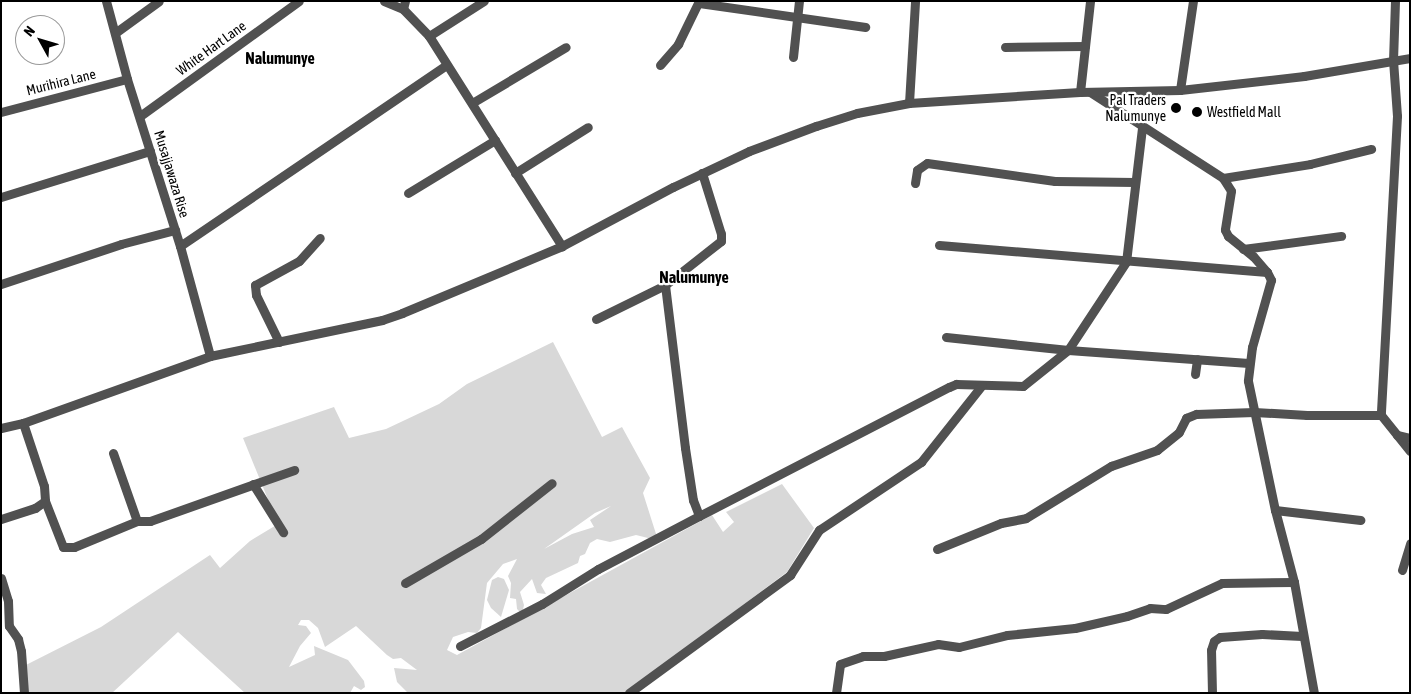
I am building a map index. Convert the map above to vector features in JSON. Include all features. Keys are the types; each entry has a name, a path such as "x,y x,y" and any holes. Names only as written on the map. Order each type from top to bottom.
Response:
{"street":[{"name":"Musajjawaza Rise","path":"106,1 127,79 180,246 210,356"},
{"path":"115,33 159,1"},
{"name":"White Hart Lane","path":"140,116 298,1"},
{"path":"384,1 404,5 429,36 446,66 472,103 562,246"},
{"path":"429,36 484,1"},
{"path":"793,57 799,1"},
{"path":"909,103 915,1"},
{"path":"1085,92 1085,46 1090,1"},
{"path":"1180,90 1193,1"},
{"path":"1394,1 1393,60 1397,116 1381,415 1410,451"},
{"path":"660,65 678,44 699,2 865,27"},
{"path":"1005,47 1085,46"},
{"path":"472,103 566,47"},
{"path":"1,428 23,424 210,356 396,315 562,246 702,173 749,151 816,126 858,113 909,103 1085,92 1180,90 1304,76 1410,58"},
{"path":"180,246 446,66"},
{"name":"Murihira Lane","path":"1,112 127,79"},
{"path":"1085,92 1223,178 1231,191 1225,230 1228,236 1267,272 1271,286 1257,328 1249,363 1248,381 1275,510 1294,582 1302,636 1314,693"},
{"path":"515,173 588,127"},
{"path":"460,646 534,608 598,568 948,387 956,384 1027,384 1068,350 1126,262 1142,127"},
{"path":"408,193 495,140"},
{"path":"1223,178 1310,164 1357,154 1370,149"},
{"path":"1,197 150,151"},
{"path":"915,183 917,170 928,163 1056,181 1135,182"},
{"path":"596,319 666,285 721,241 722,234 702,173"},
{"path":"1,284 121,244 175,230"},
{"path":"1243,249 1341,236"},
{"path":"279,342 256,295 255,286 299,261 320,238"},
{"path":"939,245 1126,262 1267,272"},
{"path":"666,285 685,448 693,500 699,516"},
{"path":"946,337 1068,350 1249,363"},
{"path":"1195,374 1197,358"},
{"path":"629,693 790,574 819,530 921,462 982,385"},
{"path":"937,549 1001,523 1026,518 1110,466 1157,450 1179,432 1186,418 1196,414 1254,412 1307,415 1381,415"},
{"path":"23,424 44,486 45,501 63,548 74,547 137,522 150,521 294,470"},
{"path":"1397,435 1410,438"},
{"path":"113,453 137,522"},
{"path":"405,583 481,539 552,483"},
{"path":"253,484 283,532"},
{"path":"1,519 35,508 45,501"},
{"path":"1275,510 1360,520"},
{"path":"1402,570 1410,543"},
{"path":"1,578 8,601 9,626 18,638 21,651 24,693"},
{"path":"836,693 840,664 863,656 884,656 938,644 959,647 1007,636 1075,628 1127,616 1150,608 1166,609 1222,583 1294,582"},
{"path":"1212,693 1210,650 1214,641 1220,637 1262,634 1302,636"}],"shaded area":[{"path":"553,342 602,437 622,427 650,478 643,493 657,537 652,539 636,535 610,542 597,539 590,543 585,554 580,556 578,563 546,578 541,585 546,594 537,593 532,579 520,592 524,605 523,610 520,612 517,609 516,599 510,598 511,583 508,576 517,559 503,564 487,583 481,628 477,633 468,632 453,637 447,650 457,655 712,515 723,532 734,522 726,512 782,484 814,528 787,572 625,693 408,693 397,682 394,668 417,670 401,658 393,659 387,655 356,626 325,647 318,628 309,620 301,620 298,625 306,626 311,633 300,646 289,667 315,655 314,646 348,660 364,681 365,687 361,690 354,686 350,693 245,693 178,632 112,693 26,693 20,668 101,627 210,555 220,568 250,541 278,524 243,438 334,407 349,438 386,429 439,404 467,384","holes":["611,506 590,520 594,527 572,534 544,549 595,513"]},
{"path":"498,577 504,579 509,590 501,617 491,608 487,600 492,580"}],"place":[{"name":"Pal Traders Nalumunye","path":"1176,108"},
{"name":"Westfield Mall","path":"1197,112"}],"district":[{"name":"Nalumunye","path":"280,58"},
{"name":"Nalumunye","path":"694,277"}]}
